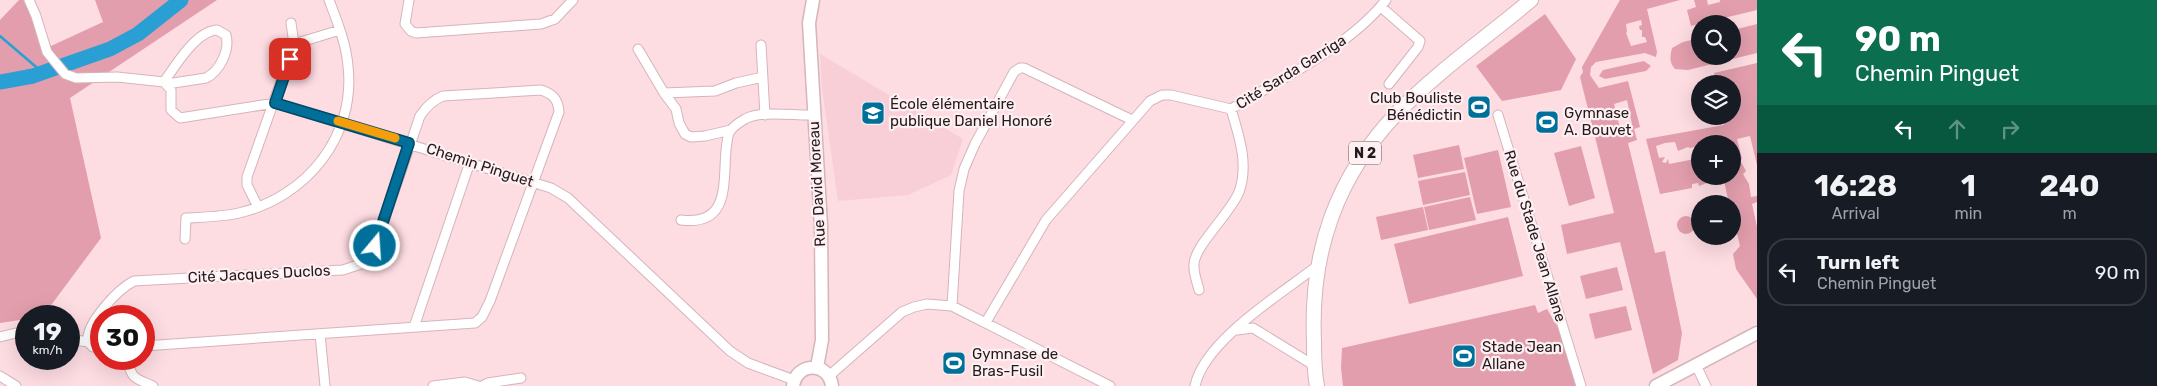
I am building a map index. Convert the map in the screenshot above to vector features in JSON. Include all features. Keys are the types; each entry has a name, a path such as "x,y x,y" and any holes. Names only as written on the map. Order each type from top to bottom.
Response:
{"main road":[{"name":"N 2","path":"1316,385 1313,304 1317,266 1329,220 1342,189 1357,164 1392,119 1434,79 1532,0"}],"street":[{"path":"29,0 47,52 65,74 76,78 117,76 166,83 206,78 212,75 225,54 228,43 226,35 218,30 208,33 185,52 166,83"},
{"path":"185,239 186,218 239,214 276,200 296,188 324,159 332,146 343,123 349,80 347,56 329,0"},
{"path":"409,0 405,24 411,31 416,33 541,24 554,19 573,0"},
{"name":"Rue David Moreau","path":"813,0 809,24 821,226 822,340 817,367"},
{"path":"1384,3 1420,41 1418,48 1389,84"},
{"name":"Cité Sarda Garriga","path":"986,322 1042,226 1150,101 1162,95 1171,95 1231,109 1346,40 1371,18 1384,3"},
{"path":"258,207 246,181 275,103 294,44 291,23"},
{"path":"294,44 340,30"},
{"path":"761,45 765,115"},
{"path":"638,49 664,93 676,109 679,123 685,134 691,137 731,130 746,119 765,115 814,115"},
{"path":"952,306 959,191 964,169 975,144 1014,72 1024,68 1132,120"},
{"path":"664,93 715,91 763,76"},
{"name":"Chemin Pinguet","path":"166,83 171,90 171,110 180,118 275,103 551,188 568,198 730,351 748,363 793,383"},
{"name":"Cité Jacques Duclos","path":"88,342 88,330 115,294 123,286 134,281 343,270 364,263 375,246 409,143 424,109 443,96 542,90 555,97 559,112 532,181 490,301 482,317 475,323 155,345"},
{"path":"1199,290 1193,266 1195,260 1205,242 1225,216 1239,191 1243,156 1231,109"},
{"name":"Rue du Stade Jean Allane","path":"1498,115 1581,386"},
{"path":"681,220 691,221 710,216 718,210 722,200 727,144 731,130"},
{"path":"414,328 470,162"},
{"path":"1195,386 1202,366 1210,354 1251,316 1317,266"},
{"path":"793,383 802,370 817,367 831,381 902,312 927,304 952,306 986,322 1092,382 1110,386"},
{"path":"1234,331 1253,328 1315,366"},
{"path":"0,336 15,333"},
{"path":"1656,386 1757,333"},
{"path":"320,334 325,386"},
{"path":"80,341 88,342"},
{"path":"1696,365 1706,386"},
{"path":"131,370 136,380 153,386"},
{"path":"0,376 16,386"},
{"path":"433,386 465,382 480,386 521,378"}],"shaded area":[{"path":"19,0 24,0 51,46 103,22 95,0 217,0 70,98 101,238 51,305 15,305 15,321 0,323 0,20"},
{"path":"1620,0 1680,0 1647,9 1657,52 1656,57 1645,53 1596,62 1591,67 1590,75 1599,88 1628,81 1640,127 1634,129 1637,140 1628,143 1655,253 1665,251 1682,333 1678,360 1653,374 1620,242 1567,254 1561,225 1614,213 1580,77 1583,72 1582,67","holes":["1641,20 1640,30 1642,30 1642,37 1645,37 1647,42 1631,46 1626,33 1626,24","1627,100 1633,129 1621,132 1614,104"]},
{"path":"1694,0 1707,0 1708,5 1720,2 1720,0 1757,0 1757,10 1736,15 1691,15 1691,26 1687,10 1696,7"},
{"path":"1545,14 1576,59 1561,90 1502,101 1476,66"},
{"path":"1757,24 1757,53 1741,57 1741,28"},
{"path":"1691,40 1691,65 1708,65 1688,70 1675,69 1670,57 1672,48"},
{"name":"École élémentaire publique Daniel Honoré","path":"820,54 963,139 951,175 908,195 838,201 822,88"},
{"path":"1644,61 1651,66 1646,71 1605,79 1599,76 1603,70"},
{"path":"1757,63 1757,165 1750,136 1741,138 1741,135 1691,135 1691,148 1678,151 1675,142 1656,146 1659,158 1665,157 1662,162 1666,163 1668,159 1669,164 1691,160 1692,188 1660,194 1646,139 1724,125 1741,125 1741,75 1714,75 1714,73"},
{"path":"1459,145 1464,169 1418,178 1413,155"},
{"path":"1581,146 1595,198 1569,206 1554,153"},
{"path":"1498,150 1511,207 1477,214 1464,158"},
{"path":"1741,162 1746,171 1743,174 1749,184 1751,197 1757,196 1757,202 1752,204 1757,227 1757,299 1736,269 1733,254 1741,245 1741,195 1727,195 1725,185 1741,185"},
{"path":"1465,172 1470,195 1423,205 1418,181"},
{"path":"1470,197 1476,220 1429,230 1424,207"},
{"path":"1423,207 1428,230 1381,240 1376,217"},
{"path":"1508,217 1523,276 1409,304 1394,244"},
{"path":"1683,217 1691,218 1691,232 1686,234 1680,231 1677,225"},
{"path":"1617,267 1623,290 1586,299 1580,276"},
{"name":"Stade Jean Allane","path":"1535,305 1538,313 1547,309 1561,333 1576,386 1343,386 1341,368 1342,348"},
{"path":"1626,306 1632,330 1595,339 1589,314"}],"waterway":[{"path":"0,82 33,76 110,49 138,34 181,0"},
{"path":"0,36 42,72"}],"slow traffic":[{"path":"338,121 395,138"}],"place":[{"name":"Club Bouliste Bénédictin","path":"1479,107"},
{"name":"École élémentaire publique Daniel Honoré","path":"873,113"},
{"name":"Gymnase A. Bouvet","path":"1547,122"},
{"name":"Stade Jean Allane","path":"1464,356"},
{"name":"Gymnase de Bras-Fusil","path":"954,363"}],"route":[{"path":"290,59 275,103 409,143 375,246"}]}
